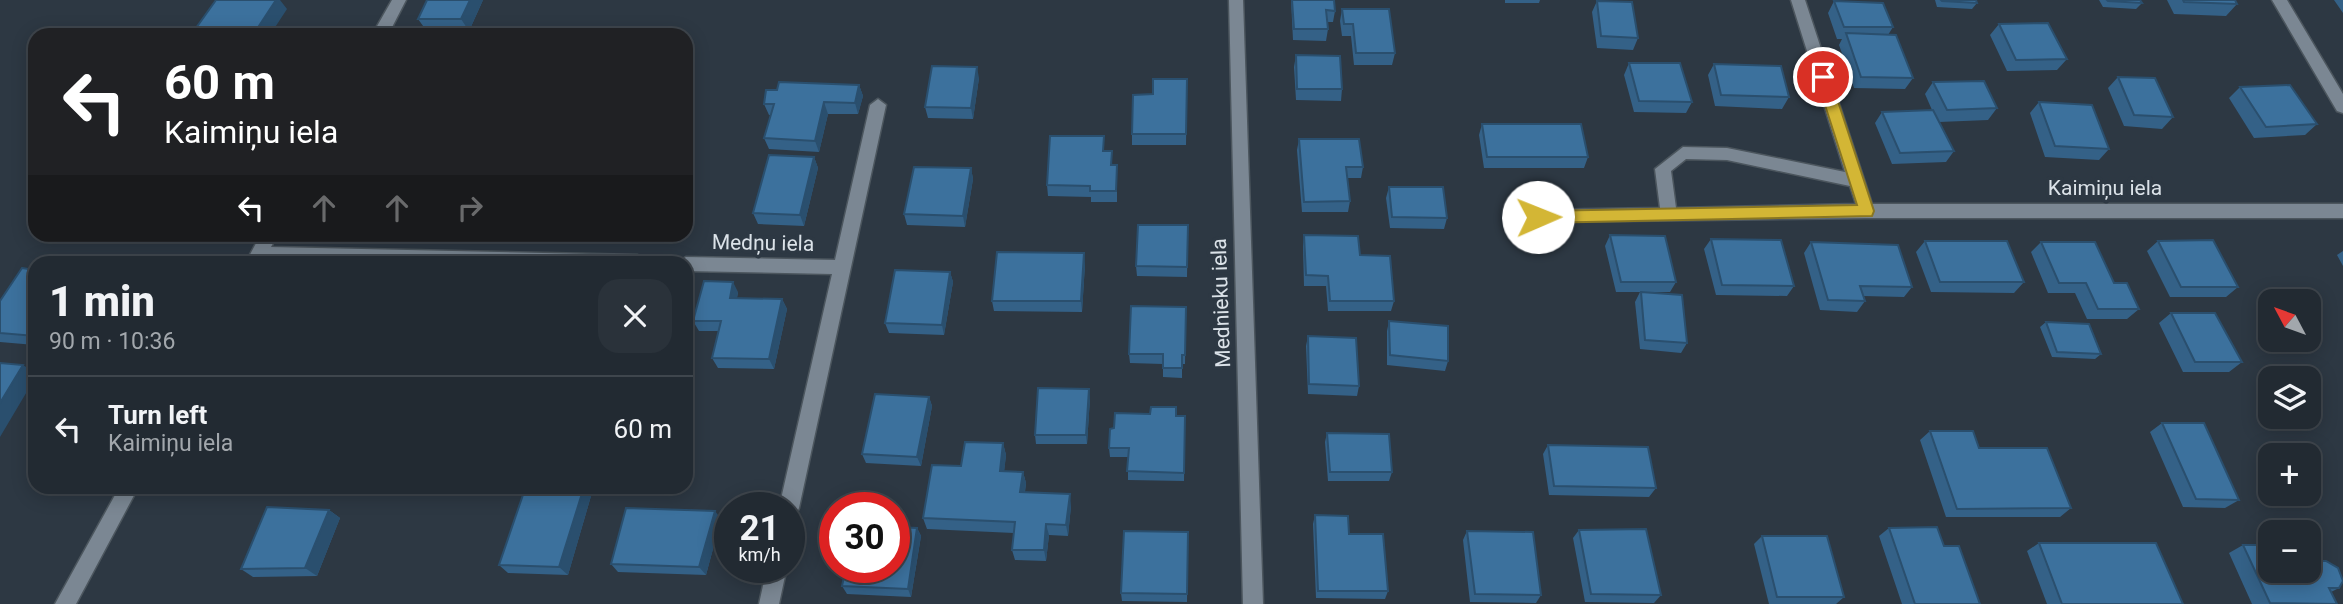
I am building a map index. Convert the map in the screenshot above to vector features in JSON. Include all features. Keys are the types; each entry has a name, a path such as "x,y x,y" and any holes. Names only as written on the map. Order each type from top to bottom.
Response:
{"street":[{"path":"384,28 399,0"},
{"name":"Mednieku iela","path":"1236,0 1253,604"},
{"path":"1798,0 1866,211"},
{"path":"2279,0 2343,107"},
{"path":"792,492 840,267 878,105"},
{"path":"1669,215 1663,169 1683,153 1727,154 1856,181"},
{"name":"Kaimiņu iela","path":"1538,217 1866,211 2343,211"},
{"name":"Medņu iela","path":"693,264 840,267"},
{"path":"65,604 126,494"},
{"path":"769,604 774,583"}],"building":[{"path":"216,0 276,0 258,28 196,28"},
{"path":"427,0 470,0 461,19 418,19"},
{"path":"1292,0 1334,0 1335,11 1326,10 1328,29 1294,29"},
{"path":"1976,0 1977,3 1942,1"},
{"path":"2140,0 2142,3 2108,1"},
{"path":"2183,0 2235,0 2237,4 2184,2"},
{"path":"1597,1 1632,2 1638,38 1601,36"},
{"path":"1834,1 1883,3 1893,27 1844,27"},
{"path":"1342,9 1389,9 1395,53 1356,53 1353,24 1344,24"},
{"path":"2048,23 2067,59 2016,60 1999,24"},
{"path":"1846,33 1896,35 1913,78 1861,77"},
{"path":"1296,55 1340,56 1342,89 1297,89"},
{"path":"1629,63 1680,63 1692,102 1639,101"},
{"path":"1714,64 1781,66 1789,97 1721,95"},
{"path":"932,66 977,67 971,108 925,107"},
{"path":"2118,77 2155,78 2173,117 2134,115"},
{"path":"1153,79 1187,79 1186,134 1132,134 1133,95 1153,94"},
{"path":"1984,81 1997,108 1947,110 1933,82"},
{"path":"779,82 859,85 855,103 824,102 815,141 764,138 774,104 764,104 766,90 777,90"},
{"path":"2290,85 2317,124 2266,127 2240,87"},
{"path":"2039,102 2092,105 2109,149 2055,146"},
{"path":"1933,110 1954,151 1900,153 1882,112"},
{"path":"1482,124 1581,124 1588,157 1487,157"},
{"path":"1050,136 1104,136 1103,151 1112,151 1111,165 1117,165 1116,191 1090,191 1090,186 1047,185"},
{"path":"1299,139 1359,139 1363,167 1346,167 1350,201 1304,202"},
{"path":"769,155 814,157 800,215 753,213"},
{"path":"914,167 971,168 963,216 904,214"},
{"path":"1389,187 1443,187 1447,218 1392,217"},
{"path":"1138,225 1188,225 1187,267 1136,266"},
{"path":"1304,235 1358,236 1360,255 1390,256 1394,301 1330,301 1328,276 1306,275"},
{"path":"1610,235 1665,236 1676,282 1621,282"},
{"path":"1711,239 1781,240 1794,286 1722,285"},
{"path":"2213,240 2238,287 2181,287 2158,241"},
{"path":"1925,241 2007,241 2024,282 1940,282"},
{"path":"1811,242 1898,245 1912,287 1860,286 1865,301 1828,300"},
{"path":"2041,242 2095,242 2114,283 2127,283 2139,309 2098,309 2086,283 2059,283"},
{"path":"997,252 1084,253 1081,301 992,301"},
{"path":"22,268 28,269 28,335 0,333 0,301"},
{"path":"895,270 950,272 942,325 885,323"},
{"path":"704,281 733,282 730,298 782,299 769,359 712,358 721,321 693,321"},
{"path":"1641,292 1682,295 1687,343 1645,340"},
{"path":"1131,306 1186,307 1185,355 1182,355 1182,368 1163,368 1163,354 1129,354"},
{"path":"2171,313 2215,313 2242,362 2195,362"},
{"path":"1389,321 1448,326 1448,361 1390,355"},
{"path":"2046,322 2089,324 2101,354 2057,352"},
{"path":"1308,336 1356,338 1359,386 1309,384"},
{"path":"0,363 23,365 0,403"},
{"path":"1038,388 1089,389 1086,435 1035,435"},
{"path":"875,394 929,397 917,457 862,454"},
{"path":"1151,407 1176,407 1176,416 1185,416 1184,473 1127,471 1129,448 1109,448 1110,429 1114,428 1115,413 1150,414"},
{"path":"2162,423 2204,423 2239,500 2196,499"},
{"path":"1930,431 1973,431 1979,448 2047,448 2071,508 1957,509"},
{"path":"1327,433 1389,434 1392,472 1330,472"},
{"path":"965,442 1003,443 1000,471 1023,472 1020,492 1070,494 1066,525 1046,524 1044,550 1012,550 1015,522 923,518 932,465 961,466"},
{"path":"1548,445 1648,447 1656,488 1554,486"},
{"path":"523,494 582,494 559,567 499,565"},
{"path":"267,507 329,510 305,568 241,569"},
{"path":"626,508 714,511 699,567 611,564"},
{"path":"1315,515 1348,516 1349,534 1383,534 1388,591 1318,591"},
{"path":"1937,527 1944,546 1959,546 1980,604 1915,604 1889,528"},
{"path":"910,528 917,528 910,575"},
{"path":"1646,529 1661,595 1591,594 1579,530"},
{"path":"1124,531 1188,532 1187,594 1121,593"},
{"path":"1467,531 1533,532 1541,595 1475,594"},
{"path":"1762,536 1827,536 1844,597 1777,597"},
{"path":"2039,543 2156,543 2183,604 2062,604"},
{"path":"2243,545 2258,545 2258,577"},
{"path":"2321,561 2338,568 2343,581 2339,588 2329,588 2337,604 2270,603 2261,583 2321,583"},
{"path":"843,583 909,583 908,589 842,586"}],"route":[{"path":"1538,217 1866,211 1823,77"}]}
